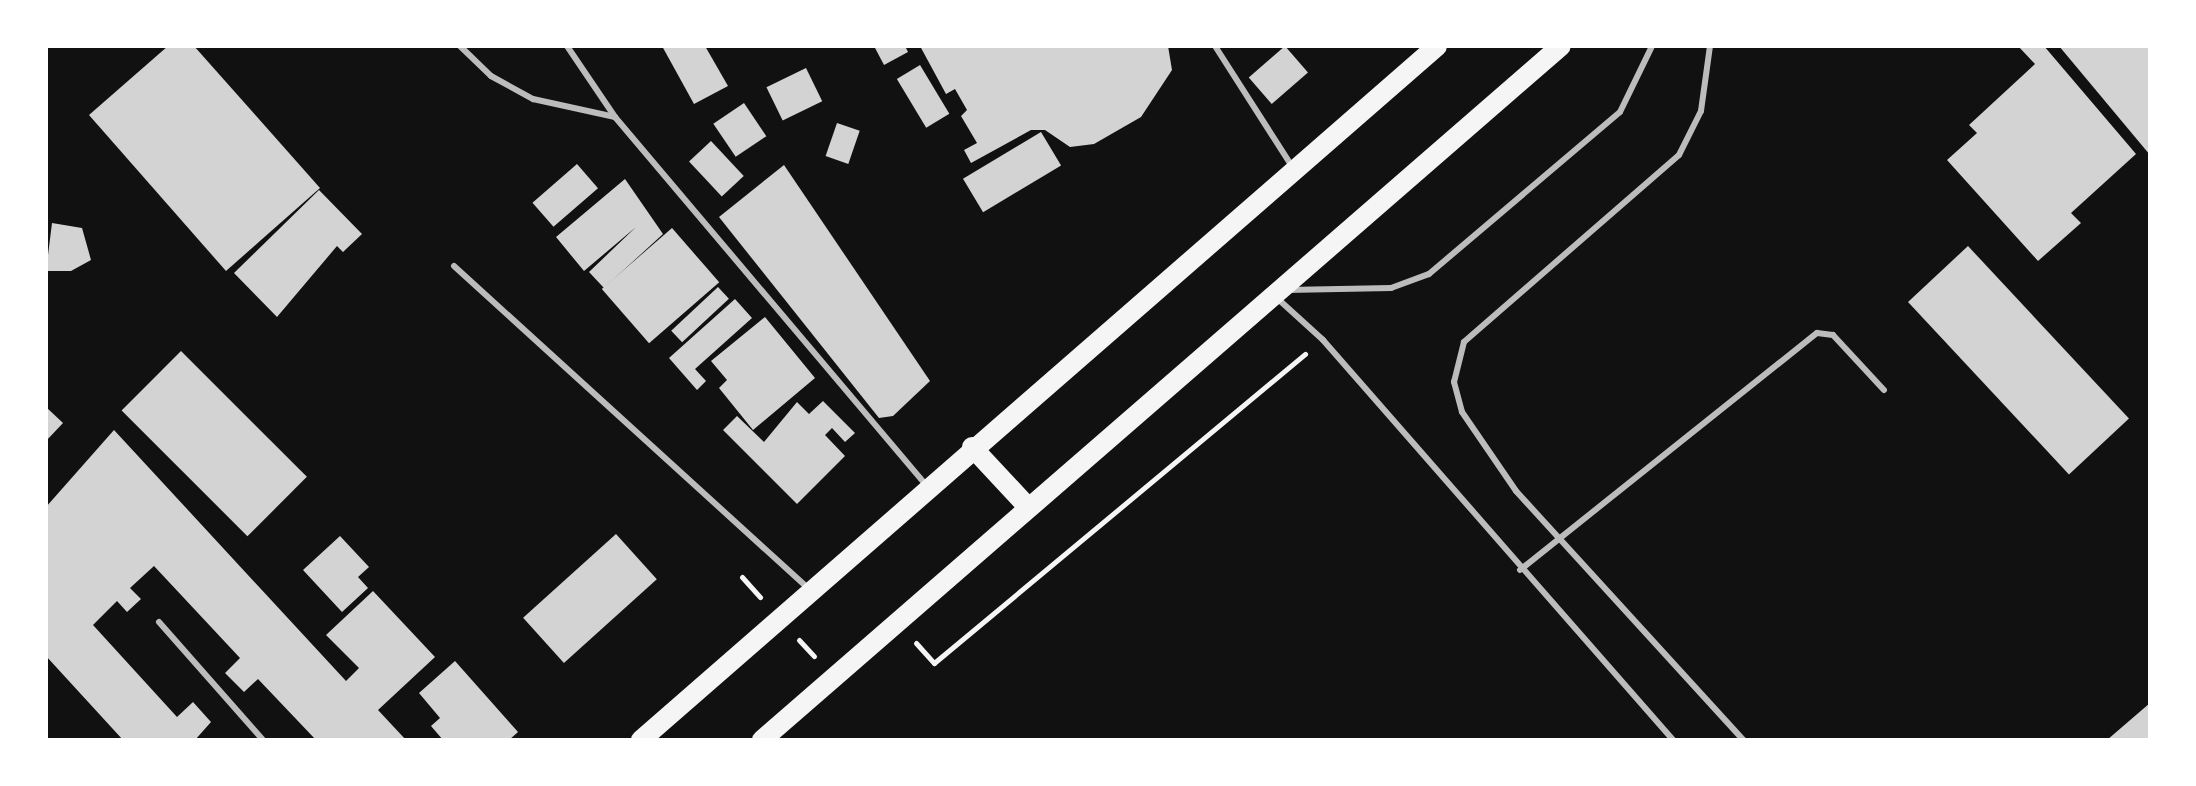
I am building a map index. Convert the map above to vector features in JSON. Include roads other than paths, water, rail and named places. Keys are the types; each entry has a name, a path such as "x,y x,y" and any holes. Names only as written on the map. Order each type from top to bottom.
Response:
{"main road":[{"path":"641,740 927,486 1437,46"},
{"path":"762,740 1561,46"},
{"path":"972,447 1028,507"}],"lane":[{"path":"460,46 491,76 533,99 615,117"},
{"path":"567,46 615,117 927,486"},
{"path":"1215,46 1295,171"},
{"path":"1279,292 1391,288 1429,274 1620,112 1652,46"},
{"path":"1710,46 1701,111 1679,155 1464,342 1454,382 1462,412 1557,538 1743,740"},
{"path":"454,266 812,591"},
{"path":"1279,292 1520,570 1673,740"},
{"path":"1520,570 1817,333 1833,335 1884,390"},
{"path":"159,622 263,740"}]}
